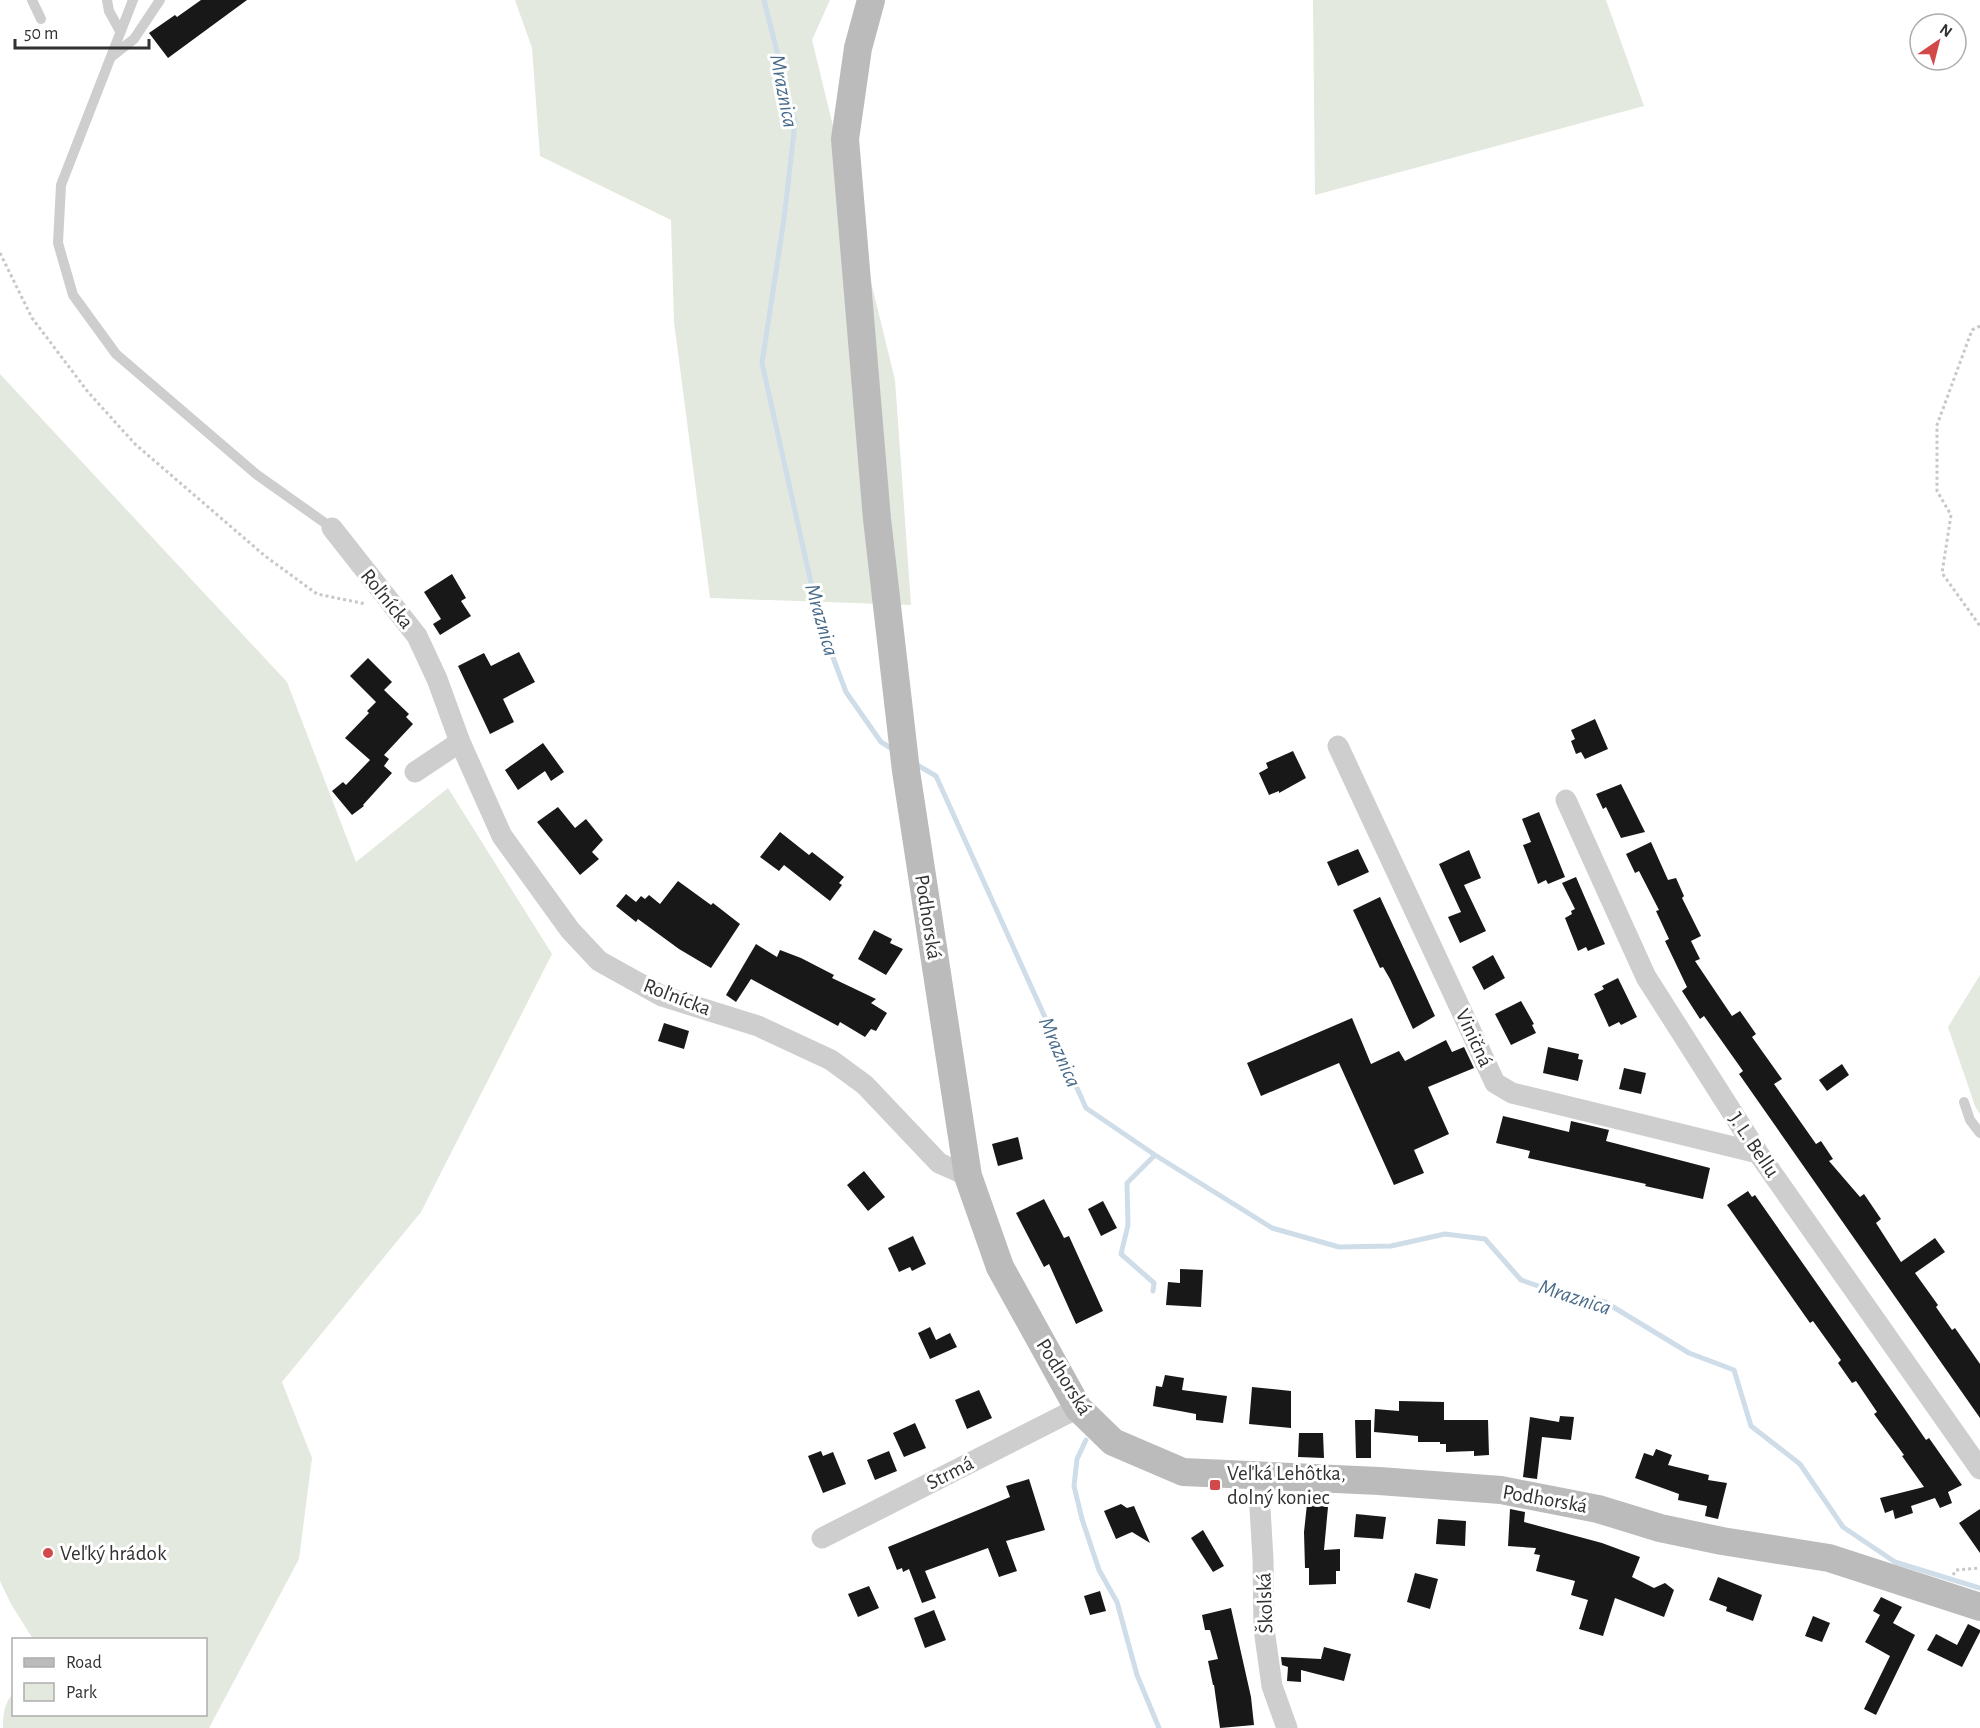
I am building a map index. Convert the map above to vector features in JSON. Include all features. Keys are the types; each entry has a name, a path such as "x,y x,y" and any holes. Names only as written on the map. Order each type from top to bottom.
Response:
{"street":[{"name":"Podhorská","path":"871,0 858,48 845,139 877,519 903,746 968,1176 1000,1267 1078,1408 1113,1442 1183,1472 1379,1480 1512,1492 1598,1509 1660,1528 1722,1541 1829,1558 1980,1606"},
{"name":"Roľnícka","path":"332,528 417,636 437,679 460,742 502,836 570,930 599,961 662,996 758,1026 831,1060 865,1085 939,1162 968,1176"},
{"path":"415,772 460,742"},
{"name":"Viničná","path":"1338,746 1494,1083 1512,1093 1758,1153"},
{"name":"J. L. Bellu","path":"1566,800 1646,977 1758,1153 1980,1469"},
{"name":"Strmá","path":"822,1538 1078,1408"},
{"name":"Školská","path":"1258,1474 1264,1629 1272,1686 1287,1728"}],"lane":[{"path":"32,0 41,19"},
{"path":"107,0 109,11 120,31"},
{"path":"133,0 61,185 58,243 73,295 116,354 256,474 332,528"},
{"path":"110,57 134,39 160,0"},
{"path":"1964,1102 1970,1120 1980,1133"}],"path":[{"path":"0,253 32,318 88,392 135,444 265,556 317,594 394,609"},
{"path":"1980,326 1972,330 1937,424 1937,491 1951,515 1942,573 1980,626"},
{"path":"1956,1570 1980,1568"}],"green space":[{"path":"515,0 830,0 812,40 895,380 911,605 710,598 674,322 671,220 540,156 532,48"},
{"path":"1313,0 1606,0 1644,106 1315,195"},
{"path":"0,374 287,682 356,862 448,788 552,954 421,1212 282,1382 312,1458 299,1559 209,1728 3,1728 5,1710 12,1695 12,1716 207,1716 207,1638 32,1638 0,1581"},
{"path":"1980,975 1980,1114 1975,1106 1948,1027"}],"building":[{"path":"201,0 247,0 168,58 149,33"},
{"path":"452,574 466,598 461,601 471,616 440,635 433,624 441,619 424,592"},
{"path":"519,652 535,682 503,699 514,722 490,734 458,666 484,653 491,666"},
{"path":"368,658 392,682 384,690 409,714 406,717 413,724 384,755 389,759 384,766 392,773 364,806 352,815 332,791 343,782 346,785 370,760 345,738 369,713 367,711 376,702 350,676"},
{"path":"1595,719 1608,749 1585,759 1581,752 1576,754 1571,741 1575,739 1571,730"},
{"path":"543,743 564,772 551,781 545,771 518,790 505,770"},
{"path":"1293,751 1306,778 1279,793 1279,791 1269,795 1259,773 1268,768 1266,763"},
{"path":"1621,784 1645,832 1621,838 1606,807 1603,809 1596,794"},
{"path":"558,807 575,828 586,819 603,840 592,852 599,859 580,875 537,822"},
{"path":"1539,812 1565,877 1548,884 1546,880 1538,884 1523,845 1531,842 1522,819"},
{"path":"780,832 809,855 812,852 844,877 839,883 842,885 830,901 784,865 779,871 760,857"},
{"path":"1651,842 1668,880 1676,878 1684,896 1682,898 1701,936 1691,941 1700,959 1695,961 1732,1016 1740,1011 1756,1034 1752,1037 1782,1079 1774,1084 1816,1144 1821,1141 1833,1159 1829,1161 1860,1197 1864,1194 1881,1219 1876,1223 1901,1262 1935,1238 1945,1252 1915,1273 1938,1305 1936,1307 1952,1330 1955,1328 1980,1364 1980,1418 1739,1074 1743,1071 1704,1016 1700,1019 1682,991 1687,987 1665,941 1669,939 1656,911 1659,910 1639,871 1635,873 1626,854"},
{"path":"1358,849 1369,872 1338,886 1327,862"},
{"path":"1469,850 1481,878 1464,885 1486,931 1460,943 1448,917 1461,912 1439,864"},
{"path":"1576,877 1605,944 1588,951 1586,947 1578,951 1565,918 1575,909 1562,883"},
{"path":"678,881 711,905 713,903 740,924 711,968 679,949 638,919 636,922 616,906 626,894 636,902 641,896 645,899 649,895 660,904"},
{"path":"1380,897 1435,1016 1413,1029 1390,979 1383,967 1380,968 1353,910"},
{"path":"874,930 892,939 890,943 903,949 886,975 858,959"},
{"path":"756,944 777,957 780,950 801,958 834,975 832,978 876,999 871,1003 887,1013 876,1031 871,1029 865,1037 840,1022 838,1026 751,979 736,1002 726,995"},
{"path":"1493,955 1505,978 1484,990 1472,967"},
{"path":"1618,978 1637,1017 1621,1025 1619,1022 1609,1027 1594,994 1604,989 1602,986"},
{"path":"1521,1001 1534,1024 1532,1025 1536,1033 1511,1045 1495,1014"},
{"path":"1352,1018 1371,1064 1399,1051 1405,1061 1446,1040 1452,1052 1464,1047 1474,1068 1428,1087 1449,1134 1414,1150 1424,1173 1394,1185 1339,1063 1261,1096 1247,1063"},
{"path":"664,1023 689,1031 684,1049 658,1041"},
{"path":"1548,1047 1579,1054 1578,1059 1583,1060 1578,1081 1543,1073"},
{"path":"1842,1064 1849,1075 1827,1091 1819,1080"},
{"path":"1624,1068 1646,1073 1641,1094 1619,1089"},
{"path":"1503,1116 1569,1132 1571,1121 1609,1130 1606,1141 1710,1168 1703,1199 1528,1158 1530,1151 1496,1143"},
{"path":"1018,1137 1023,1159 998,1166 992,1144"},
{"path":"864,1171 885,1197 868,1211 847,1185"},
{"path":"1748,1191 1752,1197 1755,1195 1926,1440 1929,1438 1962,1485 1948,1492 1952,1503 1940,1508 1935,1498 1911,1506 1913,1513 1895,1519 1893,1510 1885,1513 1880,1498 1924,1487 1874,1414 1877,1412 1856,1381 1852,1383 1838,1363 1841,1360 1813,1321 1810,1323 1727,1205"},
{"path":"1044,1199 1064,1238 1069,1236 1103,1311 1076,1324 1049,1264 1044,1267 1016,1213"},
{"path":"1103,1201 1117,1228 1101,1236 1088,1209"},
{"path":"913,1236 926,1264 912,1271 910,1267 899,1272 888,1248"},
{"path":"1180,1269 1203,1270 1201,1307 1166,1305 1168,1282 1180,1283"},
{"path":"930,1327 936,1340 950,1333 957,1347 930,1359 918,1333"},
{"path":"1165,1375 1184,1378 1182,1390 1227,1396 1223,1423 1196,1420 1196,1414 1153,1406 1156,1386 1162,1387"},
{"path":"1252,1387 1291,1391 1291,1428 1249,1424"},
{"path":"979,1390 992,1418 967,1429 955,1400"},
{"path":"1399,1401 1444,1402 1444,1420 1488,1420 1489,1455 1474,1456 1474,1451 1446,1452 1446,1444 1440,1444 1440,1442 1418,1442 1418,1436 1374,1432 1375,1409 1399,1411"},
{"path":"1560,1416 1574,1417 1571,1440 1542,1437 1537,1479 1523,1477 1530,1417 1559,1422"},
{"path":"1355,1420 1371,1420 1371,1458 1356,1458"},
{"path":"915,1423 926,1448 904,1457 893,1433"},
{"path":"1299,1433 1323,1433 1324,1458 1298,1457"},
{"path":"1656,1449 1672,1455 1668,1465 1709,1475 1708,1480 1727,1483 1718,1519 1705,1516 1707,1506 1678,1500 1679,1494 1635,1478 1644,1453 1653,1456"},
{"path":"821,1451 823,1456 833,1452 846,1484 823,1493 808,1456"},
{"path":"889,1451 897,1471 875,1480 867,1460"},
{"path":"1029,1479 1045,1530 1006,1541 1017,1571 999,1577 988,1548 925,1571 936,1598 922,1603 909,1569 903,1572 902,1568 897,1570 888,1547 1010,1497 1006,1486"},
{"path":"1121,1504 1127,1508 1134,1506 1150,1543 1132,1532 1116,1539 1104,1511"},
{"path":"1307,1504 1328,1507 1324,1550 1340,1549 1340,1571 1336,1571 1336,1584 1309,1585 1309,1568 1305,1568 1304,1532"},
{"path":"1510,1509 1525,1512 1524,1522 1602,1543 1640,1557 1632,1577 1654,1588 1665,1583 1674,1590 1664,1617 1615,1598 1603,1636 1579,1629 1588,1600 1571,1595 1575,1581 1536,1571 1540,1555 1534,1554 1536,1548 1508,1546"},
{"path":"1980,1509 1980,1553 1959,1523"},
{"path":"1356,1514 1386,1517 1383,1539 1354,1537"},
{"path":"1438,1519 1466,1521 1465,1546 1436,1544"},
{"path":"1203,1530 1224,1566 1213,1572 1191,1538"},
{"path":"1415,1573 1438,1579 1430,1609 1407,1602"},
{"path":"1718,1577 1762,1595 1753,1621 1726,1611 1727,1607 1709,1600"},
{"path":"869,1586 879,1608 858,1617 848,1594"},
{"path":"1100,1591 1106,1611 1090,1615 1084,1596"},
{"path":"1881,1597 1902,1607 1893,1623 1915,1635 1876,1715 1864,1709 1890,1656 1865,1642 1880,1615 1873,1611"},
{"path":"1231,1608 1251,1697 1254,1725 1220,1728 1208,1661 1218,1659 1210,1630 1205,1630 1202,1615"},
{"path":"934,1610 946,1640 925,1648 914,1618"},
{"path":"1813,1616 1830,1623 1822,1642 1805,1636"},
{"path":"1968,1624 1980,1632 1962,1667 1927,1650 1936,1634 1957,1645"},
{"path":"1324,1647 1351,1654 1344,1681 1301,1670 1301,1682 1287,1681 1288,1667 1282,1665 1281,1657 1321,1659"}],"waterway":[{"name":"Mraznica","path":"764,0 795,123 784,219 762,363 820,623 846,692 881,742 894,750"},
{"name":"Mraznica","path":"914,763 936,776 1086,1108 1155,1155 1272,1228 1339,1247 1391,1246 1445,1234 1485,1239 1521,1280 1553,1291 1605,1302 1689,1353 1734,1370 1751,1426 1800,1464 1843,1527 1895,1562 1980,1588"},
{"path":"1153,1291 1154,1283 1121,1254 1128,1225 1127,1183 1155,1155"},
{"path":"1086,1440 1077,1459 1074,1486 1082,1519 1099,1570 1117,1602 1137,1675 1159,1728"}],"place":[{"name":"Veľká Lehôtka, dolný koniec","path":"1215,1485"},
{"name":"Veľký hrádok","path":"48,1553"}]}
